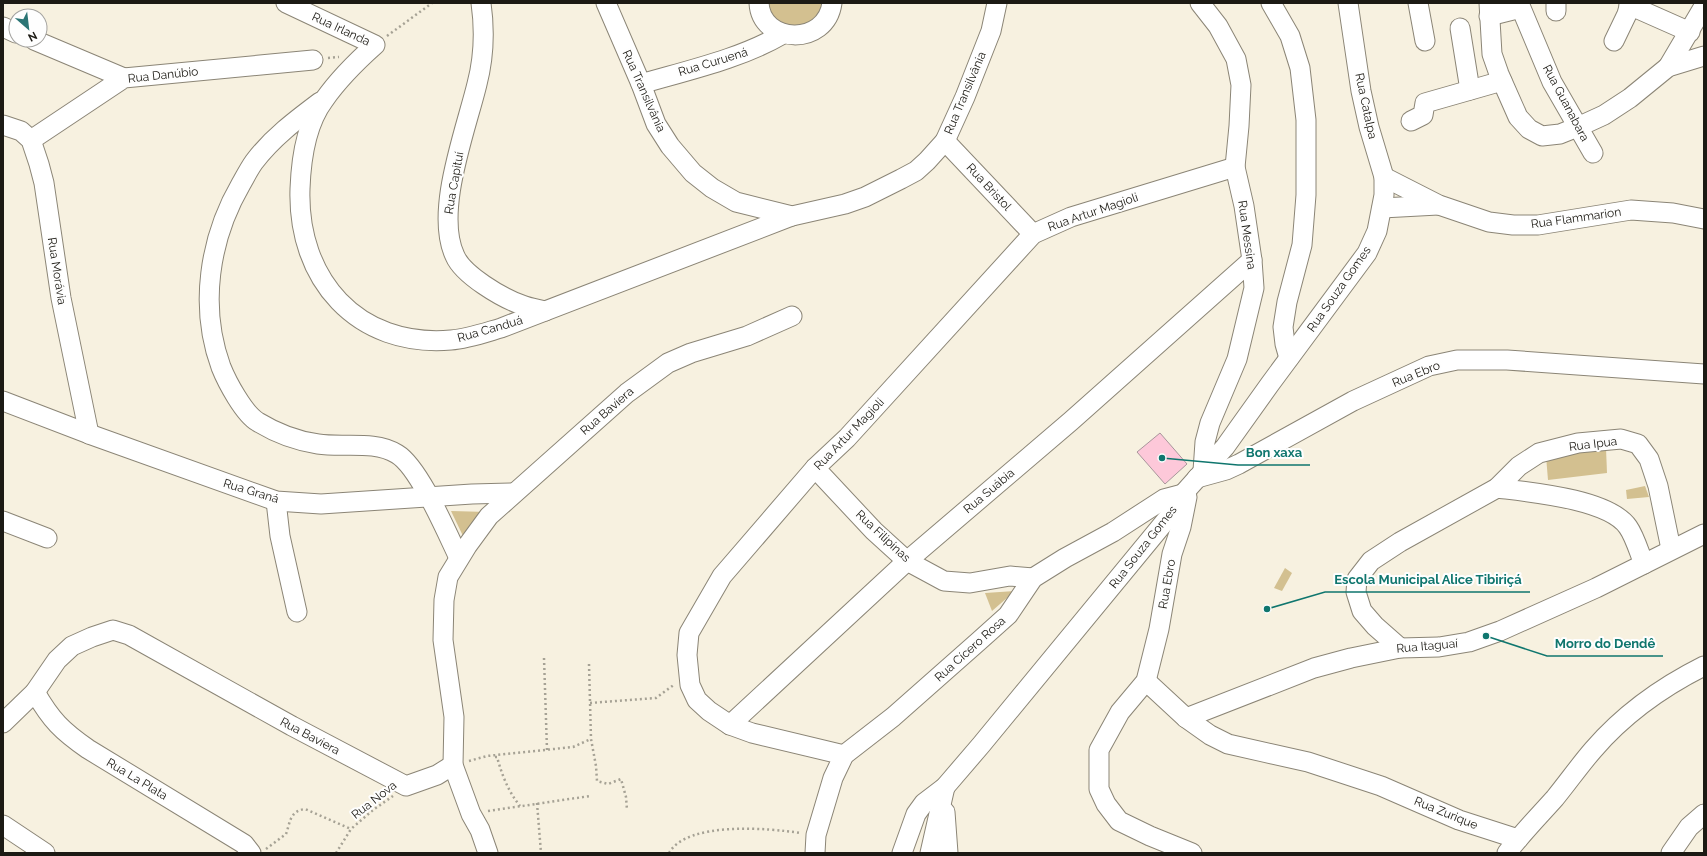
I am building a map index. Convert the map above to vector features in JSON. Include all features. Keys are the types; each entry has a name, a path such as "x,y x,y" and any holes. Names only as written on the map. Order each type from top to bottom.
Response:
{"street":[{"name":"Rua Irlanda","path":"286,3 370,49"},
{"name":"Rua Capituí","path":"481,3 484,31 482,57 450,191 447,229 455,257 475,279 522,305 545,311"},
{"name":"Rua Transilvânia","path":"606,3 641,84 656,124 670,146 693,173 712,188 736,202 792,216 845,204 884,189 916,170 945,141 965,97 991,31 999,4"},
{"path":"759,3 764,18 772,28 783,34 796,36 808,33 820,27 828,17 832,3"},
{"name":"Rua Messina","path":"1193,483 1210,422 1237,359 1254,288 1252,260 1244,206 1234,167 1239,126 1241,85 1236,59 1218,26 1200,3"},
{"path":"1271,3 1290,36 1300,68 1306,120 1306,195 1302,245 1287,302 1283,327 1285,344 1290,358"},
{"name":"Rua Catalpa","path":"1348,3 1361,91 1369,126 1384,177 1382,208"},
{"path":"1418,3 1426,40"},
{"path":"1614,41 1627,14 1630,4 1690,32"},
{"path":"1489,9 1492,54 1502,81 1518,117 1529,129 1542,136 1560,134 1578,127 1604,115 1630,98 1668,67 1704,6"},
{"name":"Rua Guanabara","path":"1489,9 1521,8 1552,82 1593,153"},
{"path":"1460,28 1470,90"},
{"name":"Rua Curuená","path":"641,84 741,55 764,45 783,34"},
{"path":"48,46 124,78"},
{"name":"Rua Canduá","path":"370,49 323,100 311,125 300,172 300,201 302,229 307,248 317,272 331,292 348,310 367,324 384,332 405,338 428,341 452,340 473,336 501,328 792,216"},
{"path":"1668,67 1704,56"},
{"name":"Rua Danúbio","path":"31,140 124,78 313,60"},
{"path":"1411,122 1423,115 1425,103 1502,81"},
{"path":"323,100 296,120 269,145 253,163 231,201 215,246 210,280 209,300 213,339 226,381 242,405 256,422 288,436 318,444 357,445 381,448 398,454 409,466 430,497 459,558"},
{"path":"3,124 21,131 31,140"},
{"name":"Rua Morávia","path":"31,140 44,183 60,298 89,434"},
{"name":"Rua Bristol","path":"945,141 1032,234"},
{"name":"Rua Artur Magioli","path":"844,755 752,733 730,725 709,711 697,700 690,685 688,674 687,655 690,633 722,576 815,468 847,438 1032,234 1071,217 1234,167"},
{"name":"Rua Flammarion","path":"1384,177 1439,205 1489,222 1513,225 1538,225 1631,210 1673,213 1704,219"},
{"path":"1382,208 1439,205"},
{"name":"Rua Souza Gomes","path":"902,853 916,814 924,803 945,787 1092,612 1172,513 1193,483 1225,447 1367,253 1377,231 1382,208"},
{"name":"Rua Suábia","path":"730,725 907,561 1071,421 1252,260"},
{"name":"Rua Baviera","path":"453,765 454,717 443,640 444,600 448,577 459,558 488,516 626,393 668,363 691,353 747,336 792,316"},
{"name":"Rua Ebro","path":"1146,681 1159,629 1172,554 1193,483 1240,464 1353,402 1395,382 1430,366 1457,360 1507,360 1704,374"},
{"name":"Rua Graná","path":"3,401 89,434 276,501 321,504 513,493"},
{"name":"Rua Ipua","path":"1400,648 1375,626 1362,610 1356,592 1357,579 1371,561 1400,542 1497,488 1519,466 1539,453 1578,443 1620,439 1638,444 1649,459 1658,486 1671,549"},
{"name":"Rua Filipinas","path":"815,468 874,531 907,561 944,581 970,584 1010,576 1033,578"},
{"name":"Rua Cícero Rosa","path":"815,844 833,778 844,755 893,717 985,636 1008,614 1033,578 1065,558 1113,532 1164,499 1193,483"},
{"path":"1497,488 1545,494 1585,503 1612,513 1627,526 1644,564"},
{"path":"276,501 280,536 298,612"},
{"path":"3,521 47,538"},
{"name":"Rua Itaguaí","path":"1186,718 1314,668 1351,658 1400,648 1439,647 1469,642 1486,636 1596,588 1671,549 1704,534"},
{"name":"Rua Baviera","path":"3,722 35,692 57,660 72,646 113,630 129,635 292,726 406,786"},
{"name":"Rua Zurique","path":"1146,681 1186,718 1210,735 1228,744 1308,762 1381,786 1459,820 1513,846 1555,798 1593,749 1631,712 1674,681 1704,666"},
{"path":"1146,681 1120,712 1099,750 1100,789 1106,804 1119,821 1150,836 1192,853"},
{"name":"Rua La Plata","path":"35,692 59,727 68,735 88,749 244,844 258,851"},
{"path":"406,786 437,775 453,765 471,814 480,830 488,853"},
{"path":"930,853 945,787"},
{"path":"945,787 948,853"},
{"path":"1671,853 1689,827 1704,814"},
{"path":"3,825 45,853"}],"path":[{"path":"370,49 432,3"},
{"path":"544,658 547,750"},
{"path":"589,664 591,739 597,781 608,784 621,779 627,810"},
{"path":"590,703 656,698 688,674"},
{"path":"453,765 488,756 573,747 591,739"},
{"path":"488,756 497,757 502,777 512,797 520,806"},
{"name":"Rua Nova","path":"258,851 286,834 289,821 294,814 301,810 305,809 352,829 373,810 406,786"},
{"path":"471,814 590,796"},
{"path":"537,803 541,853"},
{"path":"336,853 352,829"},
{"path":"669,853 678,844 693,835 719,830 769,830 815,844"}],"shaded area":[{"path":"764,3 828,3 808,29 775,24"},
{"path":"1606,448 1607,473 1548,480 1546,456"},
{"path":"1645,486 1649,497 1627,499 1626,490"},
{"path":"451,511 488,512 463,536"},
{"path":"1285,568 1292,573 1282,591 1274,588"},
{"path":"1015,591 992,611 985,593"}],"building":[{"path":"1160,433 1187,464 1165,484 1137,452"}],"place":[{"name":"Bon xaxa","path":"1162,458"},
{"name":"Escola Municipal Alice Tibiriçá","path":"1267,609"},
{"name":"Morro do Dendê","path":"1486,636"}]}
